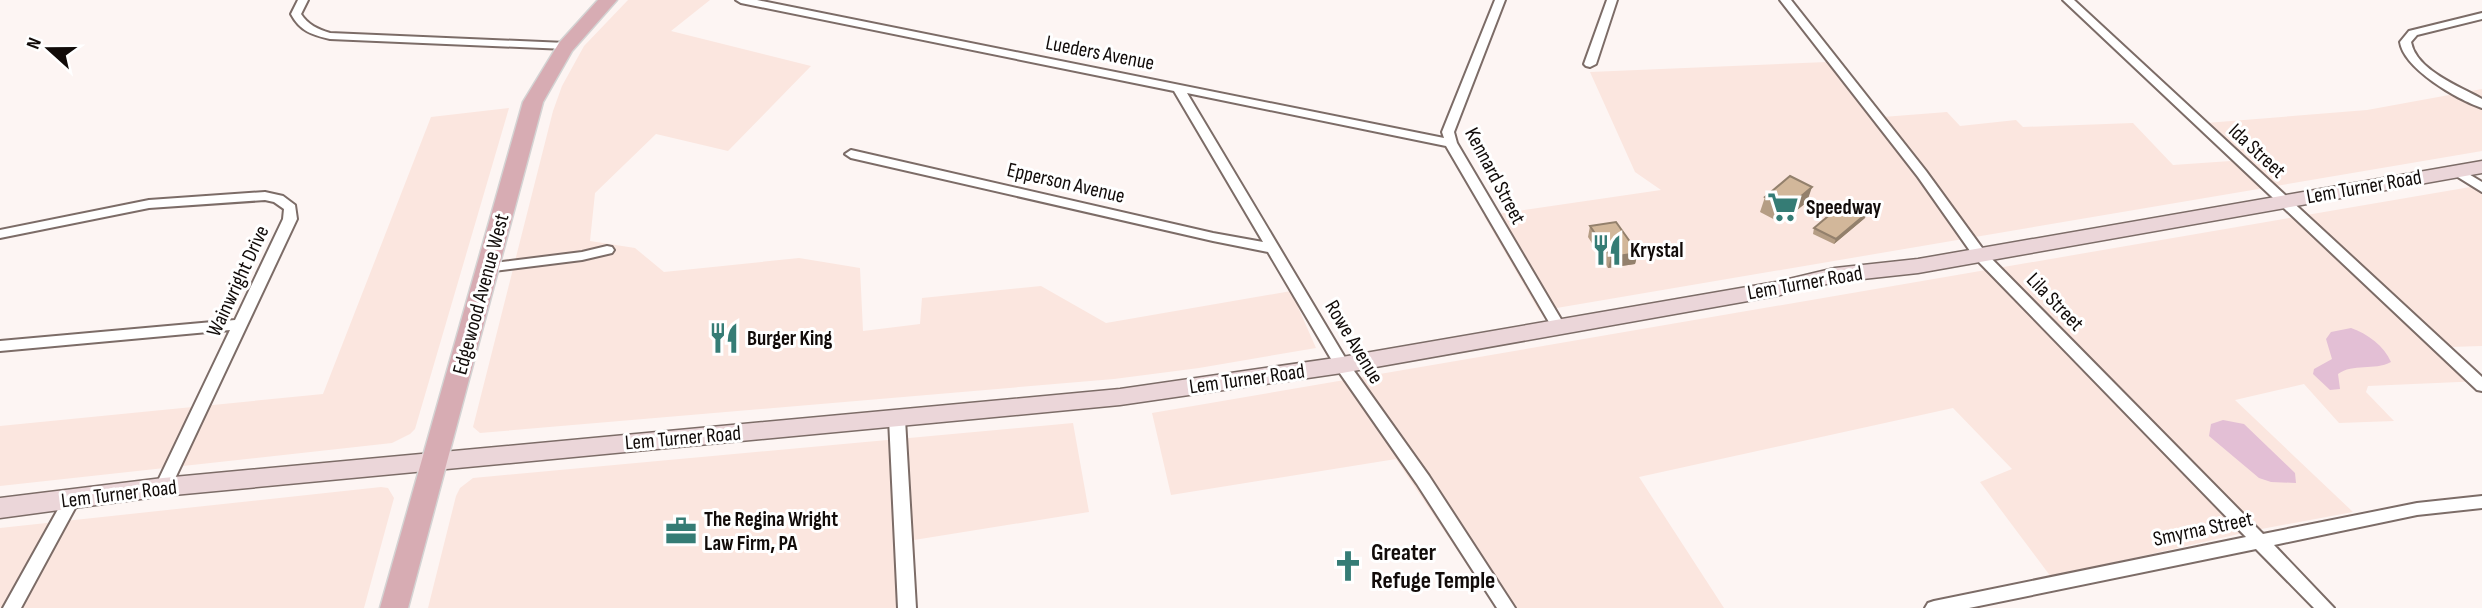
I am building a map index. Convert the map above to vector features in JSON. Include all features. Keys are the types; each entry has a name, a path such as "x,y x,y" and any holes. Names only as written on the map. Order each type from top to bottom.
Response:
{"main road":[{"name":"Edgewood Avenue West","path":"394,608 477,312 486,268 534,103 544,79 566,46 608,0"},
{"name":"Lem Turner Road","path":"0,508 163,488 434,461 1120,397 1342,365 1776,289 1835,275 1980,255 2482,167"}],"street":[{"path":"303,0 296,14 301,24 312,31 330,36 566,46"},
{"name":"Lueders Avenue","path":"741,0 1451,144"},
{"name":"Kennard Street","path":"1500,0 1448,132 1451,144 1558,326"},
{"path":"1590,64 1612,0"},
{"name":"Lila Street","path":"1785,0 1922,174 1980,255 2325,608"},
{"name":"Ida Street","path":"2068,0 2482,386"},
{"path":"2482,16 2413,33 2405,38 2403,44 2404,50 2421,67 2482,104"},
{"name":"Rowe Avenue","path":"1179,89 1342,365 1423,480 1506,608"},
{"name":"Epperson Avenue","path":"851,154 1213,237 1272,248"},
{"path":"2457,171 2482,188"},
{"name":"Wainwright Drive","path":"0,234 149,204 265,196 278,199 290,208 290,219 163,488"},
{"path":"486,268 582,256 607,250"},
{"path":"0,346 240,324"},
{"path":"897,419 907,608"},
{"path":"12,608 72,499"},
{"name":"Smyrna Street","path":"1934,608 2417,509 2482,502"}],"shaded area":[{"path":"628,0 710,0 671,31 811,66 728,151 656,134 595,193 590,241 635,248 664,272 799,258 860,268 863,331 920,324 922,298 1041,286 1106,323 1291,291 1316,348 1114,379 480,433 473,427 553,111 562,86 584,46"},
{"path":"1827,62 1870,118 1947,112 1960,126 2016,120 2023,127 2133,123 2173,165 2245,160 2206,123 2367,110 2482,89 2482,151 1539,311 1484,216 1661,190 1635,172 1590,72"},
{"path":"509,108 415,429 410,434 392,443 0,486 0,426 323,394 431,117"},
{"path":"2482,185 2482,346 2450,347 2482,381 2368,386 2366,392 2394,421 2339,423 2304,384 2235,400 2353,512 2256,530 2051,577 1980,482 2012,469 1953,408 1639,477 1724,608 1496,608 1396,459 1171,495 1152,413"},
{"path":"2351,328 2375,341 2391,362 2344,371 2338,374 2340,389 2330,390 2313,374 2314,369 2332,359 2326,339 2331,332"},
{"path":"2223,420 2244,424 2295,473 2296,483 2271,482 2259,478 2209,436 2211,424"},
{"path":"1073,423 1089,512 914,540 917,608 428,608 456,496 460,488 473,478"},
{"path":"388,488 394,498 364,608 0,608 0,528"}],"building":[{"path":"1790,176 1812,187 1787,208 1765,197"},
{"name":"Speedway","path":"1845,202 1867,213 1836,239 1814,228"},
{"path":"1616,222 1638,253 1611,257 1590,226"}],"place":[{"name":"Speedway","path":"1783,207"},
{"name":"Krystal","path":"1607,250"},
{"name":"Burger King","path":"724,338"},
{"name":"The Regina Wright Law Firm, PA","path":"681,531"},
{"name":"Greater Refuge Temple","path":"1348,566"}]}
